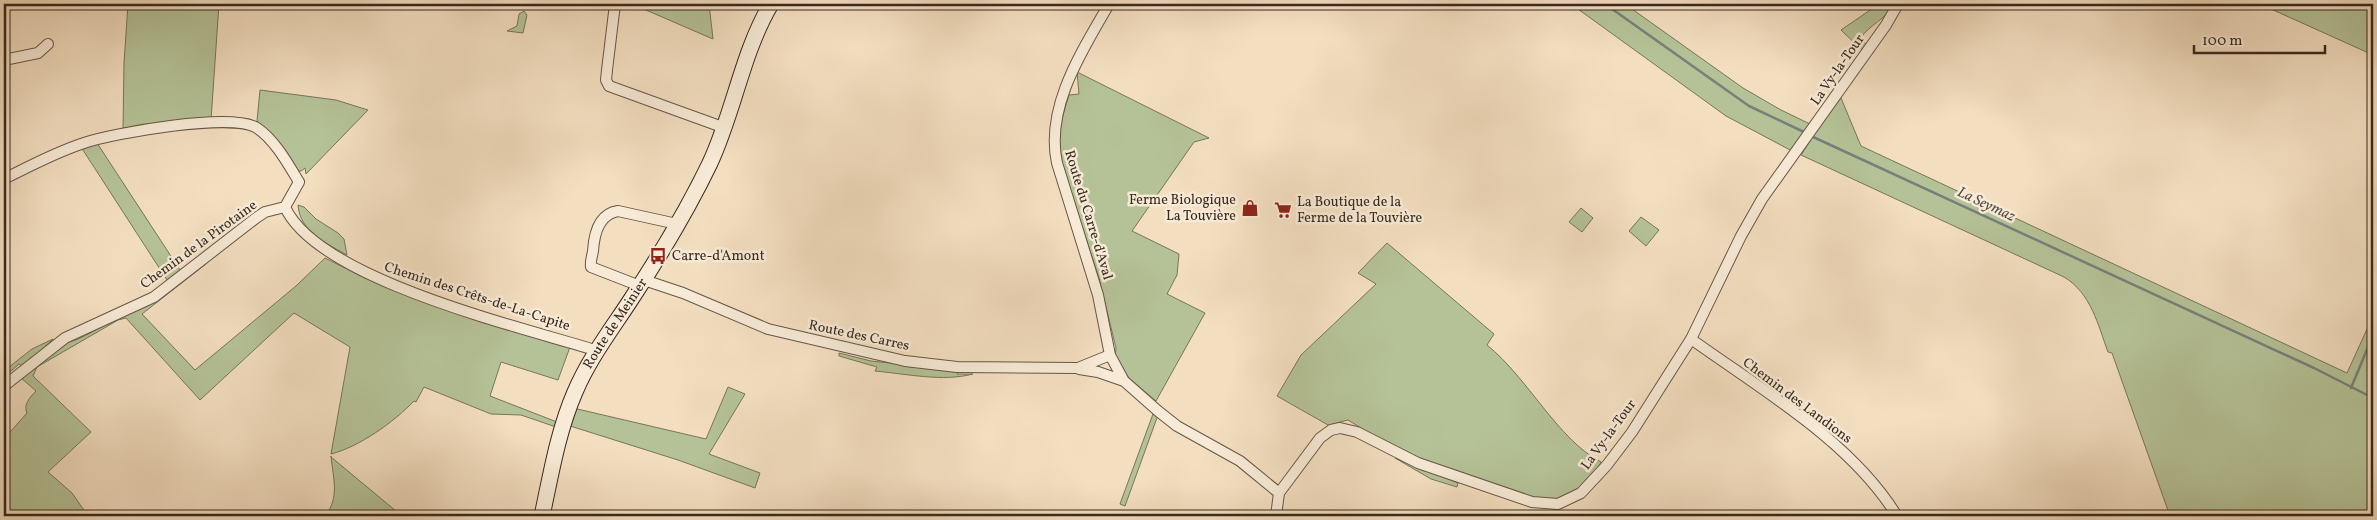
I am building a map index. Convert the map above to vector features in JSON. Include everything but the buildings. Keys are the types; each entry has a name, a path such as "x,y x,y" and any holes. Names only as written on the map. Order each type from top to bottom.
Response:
{"street":[{"path":"615,4 606,70 606,80 609,86 725,128"},
{"name":"Route de Meinier","path":"542,516 555,453 575,390 677,224 710,162 725,128 757,32 771,4"},
{"name":"Route du Carre-d'Aval","path":"1109,4 1068,85 1056,117 1053,142 1057,163 1098,295 1110,355"},
{"name":"La Vy-la-Tour","path":"1279,493 1320,438 1331,430 1340,428 1357,432 1418,463 1524,500 1548,505 1564,503 1587,487 1615,455 1691,339 1751,218 1898,4"},
{"path":"4,60 38,53 48,44"},
{"path":"4,179 69,148 97,139 174,127 234,122 251,126 262,132 275,146 299,182 285,207"},
{"name":"Chemin des Crêts-de-La-Capite","path":"285,207 290,218 306,236 334,256 386,283 465,310 598,351"},
{"name":"Chemin de la Pirotaine","path":"4,386 65,338 154,298 256,218 265,212 285,207"},
{"name":"Route des Carres","path":"677,224 618,211 609,213 599,225 592,240 591,267 642,283 683,293 768,329 905,361 957,367 1078,368 1098,372 1124,381 1177,426 1240,461 1279,493"},
{"name":"Chemin des Landions","path":"1691,339 1823,435 1873,482 1898,516"},
{"name":"Route des Carres","path":"1078,368 1110,355 1124,381"},
{"path":"1276,516 1279,493"}],"green space":[{"path":"128,4 219,4 211,120 123,130 124,63"},
{"path":"632,4 709,4 713,39"},
{"path":"1571,4 1625,4 1743,88 1810,124 1792,151 1726,116"},
{"path":"1879,4 1894,4 1860,39 1866,44 1862,50 1841,30"},
{"path":"2260,4 2373,4 2373,55"},
{"path":"524,11 527,15 523,33 507,31 517,26 519,14"},
{"path":"1077,72 1209,138 1194,142 1132,231 1179,254 1177,275 1167,294 1205,313 1156,401 1129,378 1115,358 1116,348 1099,278 1061,162 1059,153 1060,128 1069,95 1079,94"},
{"path":"260,90 336,100 368,110 306,174 305,168 297,171 257,121"},
{"path":"1841,98 1861,146 2347,373 2373,316 2373,516 2170,516 2112,353 2108,352 2097,321 2081,292 2064,277 1801,155 1836,101"},
{"path":"97,143 182,273 169,283 81,147"},
{"path":"298,205 304,207 316,219 344,239 347,255 315,236 309,230 300,214"},
{"path":"1581,208 1593,218 1582,232 1569,222"},
{"path":"1641,217 1659,230 1646,246 1629,231"},
{"path":"1387,243 1494,334 1487,345 1516,374 1571,439 1585,452 1601,462 1595,474 1576,492 1557,501 1532,498 1397,450 1348,420 1328,425 1277,396 1301,355 1376,284 1358,273"},
{"path":"325,258 365,278 570,347 558,380 501,362 490,396 557,422 556,427 521,415 491,414 424,387 416,402 414,401 376,433 353,446 331,454 350,347 294,313 200,400 126,318 118,320 37,367 33,376 91,432 48,472 72,493 88,516 4,516 4,450 8,444 4,439 27,413 26,407 29,398 36,391 20,377 68,342 78,339 113,320 204,261 206,264 142,314 195,370 296,286"},
{"path":"53,339 23,367 19,364 4,377 4,371 32,349"},
{"path":"839,353 871,361 958,370 957,374 973,374 937,377 875,371 877,367 839,356"},
{"path":"728,387 745,394 709,454 760,473 755,488 678,460 567,425 573,408 706,439"},
{"path":"1153,414 1158,415 1125,506 1120,504"},
{"path":"331,457 402,516 325,516 333,502 334,495"},
{"path":"1395,458 1458,483 1457,487 1431,479"}],"waterway":[{"name":"La Seymaz","path":"1605,4 1749,106 1806,133"},
{"name":"La Seymaz","path":"1811,136 2314,368 2373,398"},
{"path":"2351,388 2373,335"}],"place":[{"name":"Ferme Biologique La Touvière","path":"1250,208"},
{"name":"La Boutique de la Ferme de la Touvière","path":"1283,210"},
{"name":"Carre-d'Amont","path":"658,256"}]}
